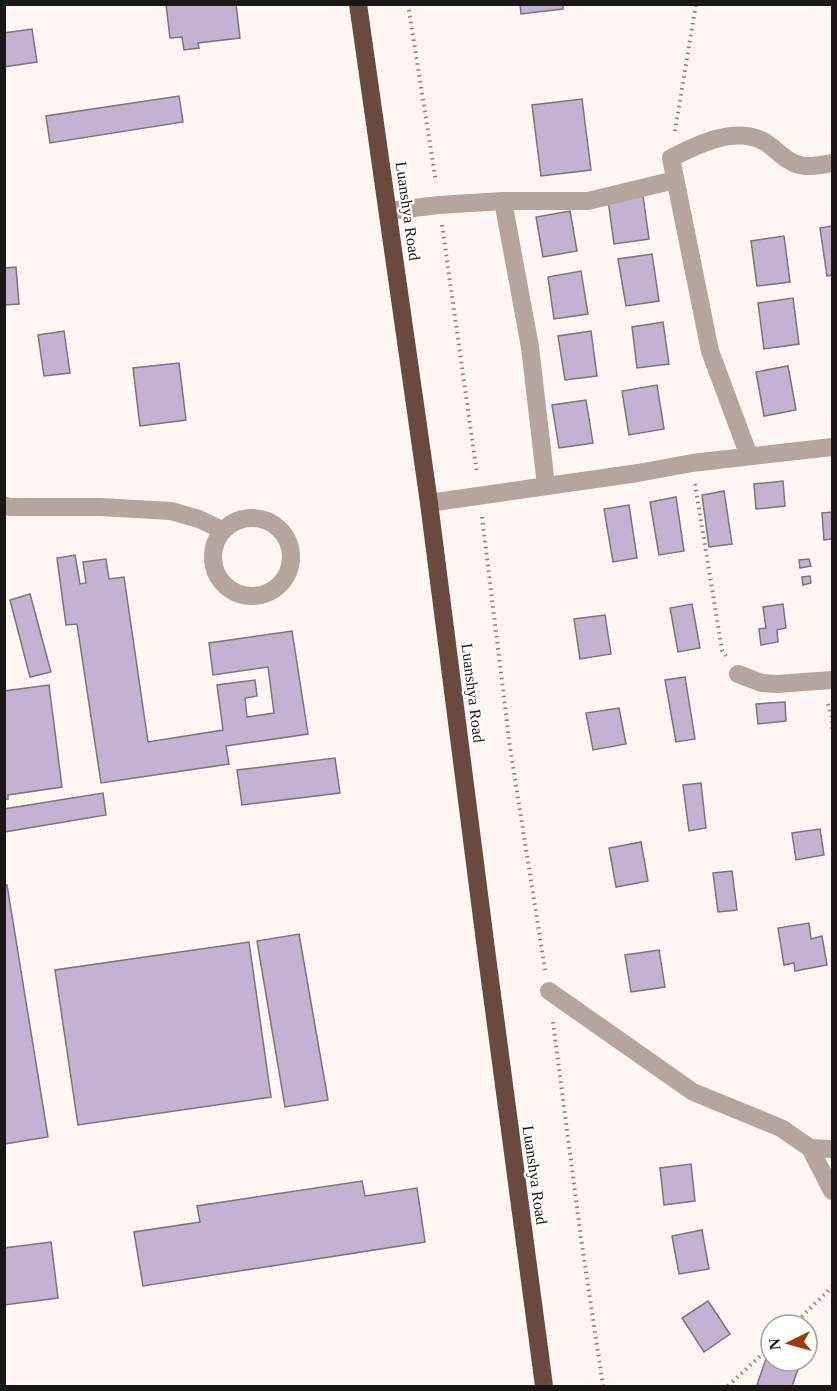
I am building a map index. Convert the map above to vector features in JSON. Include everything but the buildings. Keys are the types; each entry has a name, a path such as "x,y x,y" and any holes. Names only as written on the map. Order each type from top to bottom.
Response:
{"highway":[{"name":"Luanshya Road","path":"358,4 429,503 544,1386"}],"street":[{"path":"749,456 710,351 671,158 712,140 736,135 750,136 762,141 789,162 799,166 812,167 832,163"},
{"path":"388,210 516,200 588,201 675,180"},
{"path":"503,201 530,347 546,485"},
{"path":"429,503 692,463 832,447"},
{"path":"4,505 9,507 171,510 199,519 222,530"},
{"path":"246,518 259,518 272,523 282,532 289,544 291,558 289,571 281,583 271,592 258,596 244,596 231,591 221,582 214,570 212,556 215,543 222,530 233,522 246,518"},
{"path":"738,674 762,683 777,684 832,680"},
{"path":"549,991 693,1092 781,1128 810,1148 832,1191"},
{"path":"810,1148 832,1149"}],"path":[{"path":"671,158 696,4"},
{"path":"692,463 722,650 738,674"},
{"path":"549,991 580,1238 603,1386"},
{"path":"805,1313 832,1287"},
{"path":"728,1386 759,1357"}]}
